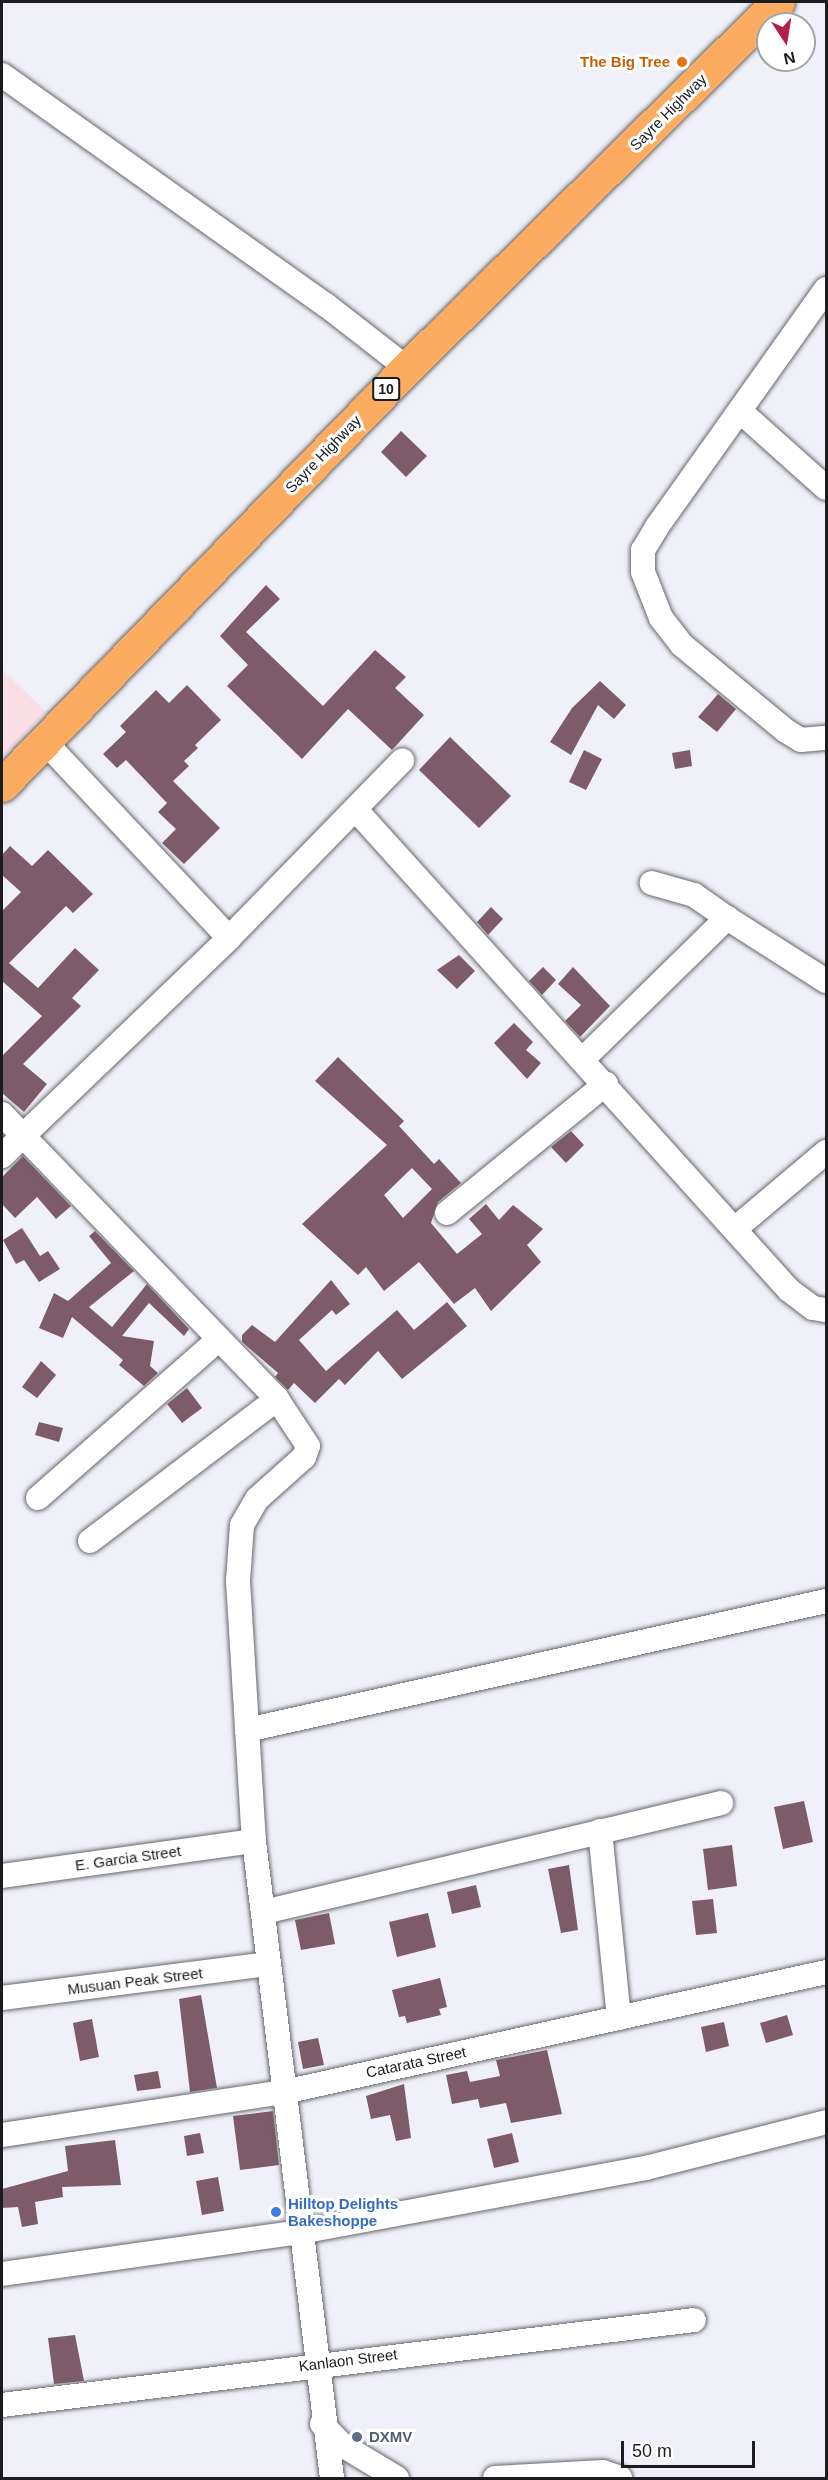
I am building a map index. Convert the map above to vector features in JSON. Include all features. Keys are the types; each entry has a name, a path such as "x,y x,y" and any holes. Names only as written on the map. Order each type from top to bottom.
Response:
{"highway":[{"name":"Sayre Highway","path":"2,785 406,368 778,2"}],"street":[{"path":"2,75 326,305 406,368"},
{"path":"826,289 643,550 646,589 682,645 801,740 826,738"},
{"path":"741,412 826,488"},
{"path":"44,741 229,939"},
{"path":"2,1156 22,1133 229,939 402,761"},
{"path":"356,810 736,1228 789,1290 813,1308 826,1310"},
{"path":"652,883 694,895 826,981"},
{"path":"583,1059 727,918"},
{"path":"447,1213 606,1084"},
{"path":"2,1114 217,1341 277,1399 308,1446 304,1457 257,1499 242,1525 238,1581 254,1840 314,2364 332,2478"},
{"path":"736,1228 826,1152"},
{"path":"38,1498 217,1341"},
{"path":"90,1541 277,1399"},
{"path":"247,1730 826,1601"},
{"path":"264,1912 721,1803"},
{"path":"600,1831 619,2018"},
{"name":"E. Garcia Street","path":"2,1876 254,1840"},
{"name":"Musuan Peak Street","path":"2,1998 269,1964"},
{"name":"Catarata Street","path":"2,2135 284,2092 826,1971"},
{"path":"2,2274 300,2232 646,2168 826,2122"},
{"name":"Kanlaon Street","path":"2,2405 314,2364 694,2320"},
{"path":"322,2424 342,2445 397,2478"},
{"path":"495,2478 603,2472 620,2478"}],"shaded area":[{"path":"2,669 46,712 2,759"}],"building":[{"path":"401,431 427,456 406,477 381,452"},
{"path":"266,585 280,599 246,632 323,706 375,650 406,677 395,688 424,715 392,750 348,709 302,759 227,686 248,665 220,636"},
{"path":"600,681 626,705 614,719 598,705 571,755 550,742 572,708"},
{"path":"187,685 221,720 195,745 198,748 184,761 189,766 173,781 220,828 184,864 162,843 176,829 158,812 167,803 126,760 117,768 103,754 126,732 120,726 156,690 169,703"},
{"path":"718,694 736,709 717,732 698,717"},
{"path":"450,737 511,796 479,828 419,770"},
{"path":"584,750 602,759 586,790 569,782"},
{"path":"690,750 692,766 675,769 672,753"},
{"path":"10,846 32,866 48,850 93,894 73,913 66,906 9,963 38,988 75,948 99,970 72,998 81,1006 23,1064 47,1084 24,1112 2,1093 2,1056 42,1016 2,981 2,911 21,892 2,875 2,855"},
{"path":"491,907 503,919 488,935 477,922"},
{"path":"459,955 475,971 457,989 437,970"},
{"path":"543,967 556,980 542,995 529,981"},
{"path":"573,967 610,1006 580,1037 565,1021 581,1005 558,984"},
{"path":"514,1023 533,1042 526,1050 541,1063 527,1079 494,1043"},
{"path":"338,1057 404,1121 399,1126 434,1164 439,1159 461,1183 438,1202 431,1223 457,1254 482,1234 469,1219 486,1204 499,1220 513,1205 543,1229 527,1245 541,1262 491,1311 475,1288 454,1304 419,1262 384,1291 366,1267 358,1275 302,1224 387,1145 315,1081","holes":["412,1168 432,1189 403,1218 384,1195"]},
{"path":"571,1131 584,1145 566,1163 551,1147"},
{"path":"23,1156 71,1206 56,1219 37,1197 15,1218 2,1204 2,1177"},
{"path":"22,1228 40,1256 48,1251 60,1269 39,1282 24,1260 16,1264 3,1240"},
{"path":"95,1231 134,1271 89,1307 112,1327 147,1284 189,1329 184,1336 149,1303 122,1336 154,1341 150,1366 158,1373 144,1386 119,1365 123,1360 72,1317 63,1338 39,1328 54,1293 68,1301 111,1263 89,1236"},
{"path":"331,1280 350,1304 336,1315 332,1310 299,1340 326,1371 397,1310 414,1330 447,1302 467,1326 402,1379 378,1351 345,1385 339,1379 315,1403 294,1383 288,1390 275,1377 278,1373 242,1342 242,1335 252,1325 275,1342"},
{"path":"41,1361 56,1375 37,1398 22,1387"},
{"path":"187,1388 202,1408 182,1423 167,1404"},
{"path":"39,1422 63,1428 59,1442 35,1435"},
{"path":"804,1801 813,1842 783,1849 774,1807"},
{"path":"732,1845 737,1886 708,1890 703,1849"},
{"path":"569,1865 578,1930 561,1933 548,1869"},
{"path":"476,1885 481,1907 452,1914 447,1892"},
{"path":"713,1899 717,1933 696,1935 692,1901"},
{"path":"329,1913 335,1944 301,1950 295,1920"},
{"path":"428,1913 436,1947 397,1957 389,1922"},
{"path":"440,1978 447,2007 439,2009 441,2015 407,2023 405,2016 399,2017 392,1990"},
{"path":"201,1995 217,2088 190,2092 179,1999"},
{"path":"787,2015 793,2035 766,2043 760,2023"},
{"path":"92,2019 99,2057 80,2061 73,2023"},
{"path":"724,2022 729,2046 706,2052 701,2027"},
{"path":"318,2038 324,2065 303,2069 298,2042"},
{"path":"547,2050 562,2114 511,2123 506,2103 480,2108 478,2099 452,2104 446,2075 467,2071 470,2082 500,2076 496,2060"},
{"path":"158,2071 161,2088 137,2091 134,2075"},
{"path":"404,2084 411,2138 396,2141 390,2115 371,2119 366,2096"},
{"path":"273,2111 279,2165 240,2170 233,2116"},
{"path":"200,2133 204,2153 187,2156 184,2136"},
{"path":"512,2133 519,2162 494,2168 487,2139"},
{"path":"115,2140 121,2185 62,2187 63,2197 35,2202 38,2224 22,2227 18,2207 2,2208 2,2189 68,2171 65,2146"},
{"path":"218,2177 224,2211 202,2215 196,2181"},
{"path":"75,2335 84,2381 54,2384 48,2338"}],"place":[{"name":"The Big Tree","path":"682,62"},
{"name":"Hilltop Delights Bakeshoppe","path":"276,2212"},
{"name":"DXMV","path":"357,2437"}]}
